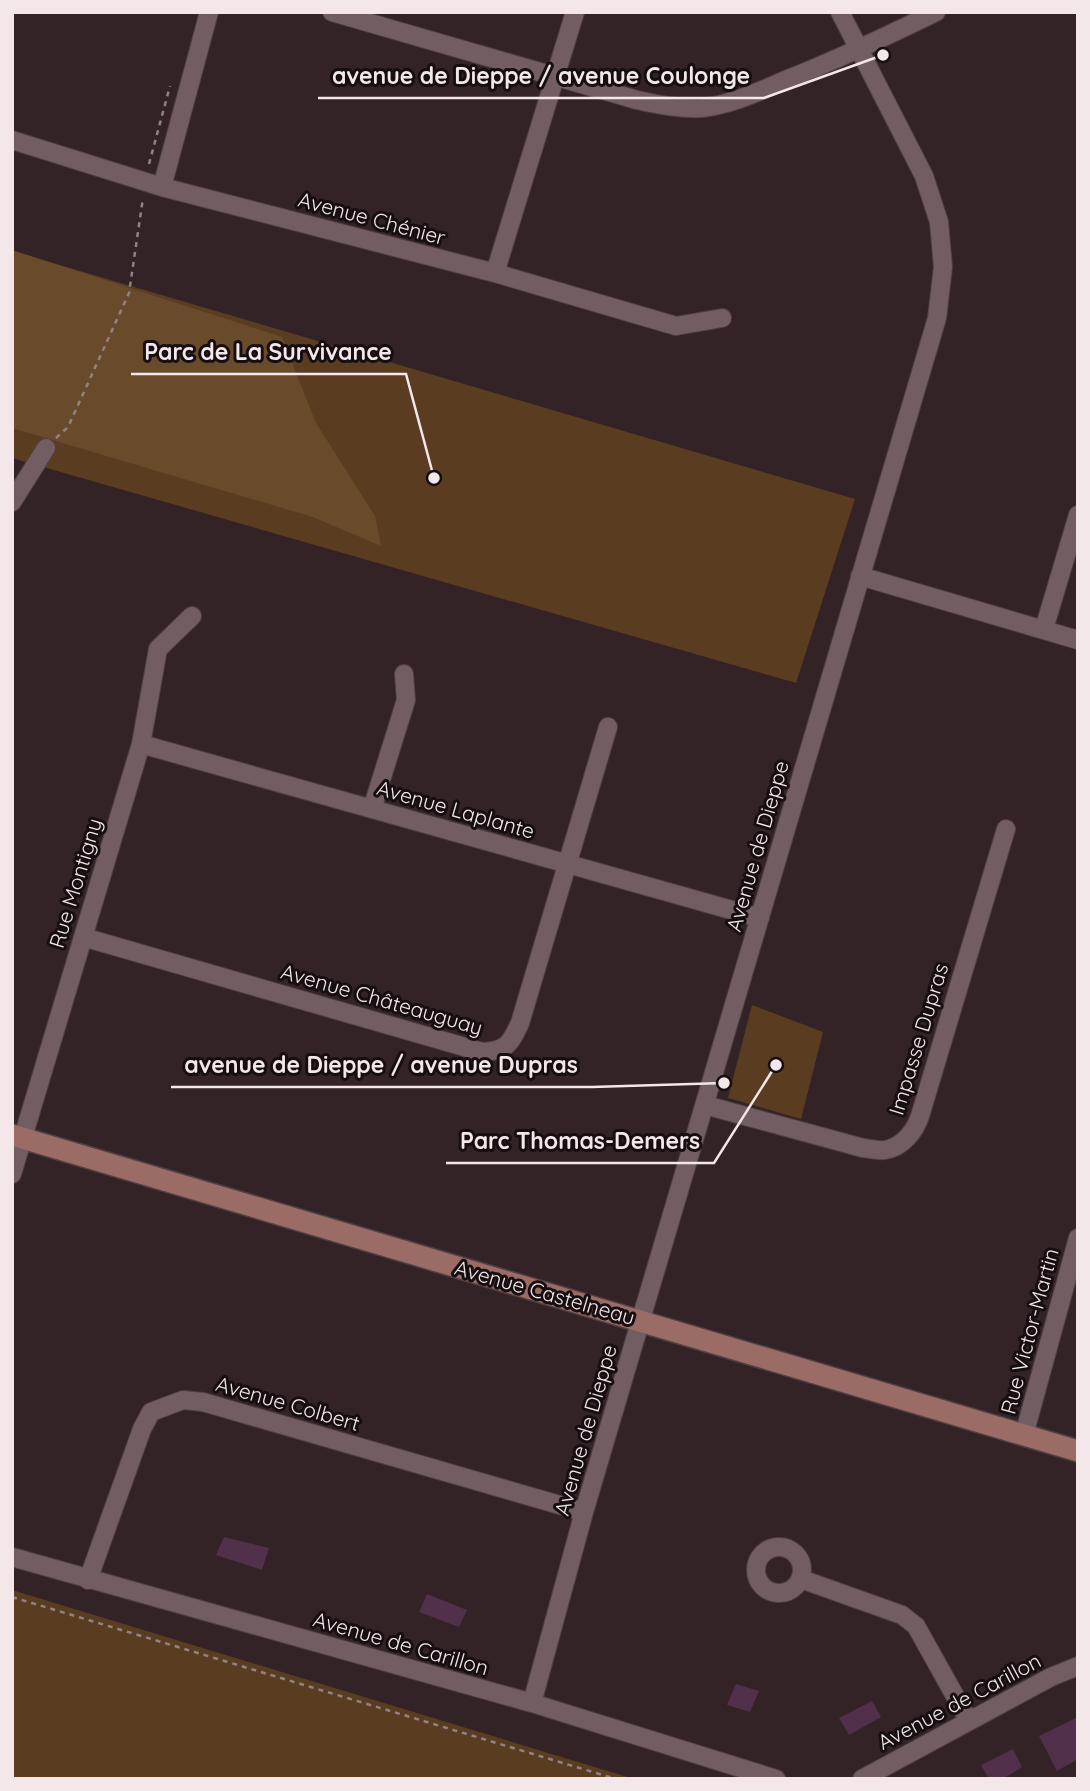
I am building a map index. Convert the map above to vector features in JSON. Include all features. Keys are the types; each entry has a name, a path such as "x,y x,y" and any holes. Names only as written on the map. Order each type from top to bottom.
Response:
{"street":[{"path":"154,184 209,12"},
{"path":"332,12 662,106 702,107 753,94 859,50 936,12"},
{"path":"495,273 575,12"},
{"name":"Avenue de Dieppe","path":"532,1703 584,1512 937,317 943,267 939,222 924,176 840,12"},
{"name":"Avenue Chénier","path":"12,139 154,184 495,273 676,326 722,318"},
{"path":"12,502 46,448"},
{"path":"1044,629 1078,515"},
{"path":"860,576 1078,640"},
{"name":"Rue Montigny","path":"12,1174 18,1136 83,937 141,744 158,649 192,616"},
{"path":"372,809 406,700 404,674"},
{"name":"Avenue Châteauguay","path":"83,937 482,1052 498,1051 506,1047 520,1023 608,727"},
{"name":"Avenue Laplante","path":"141,744 760,918"},
{"name":"Impasse Dupras","path":"705,1105 863,1148 885,1150 900,1144 916,1129 1006,829"},
{"name":"Avenue Castelneau","path":"18,1136 1078,1451"},
{"name":"Rue Victor-Martin","path":"1024,1435 1078,1238"},
{"name":"Avenue Colbert","path":"88,1580 142,1429 151,1412 183,1400 203,1402 584,1512"},
{"name":"Avenue de Carillon","path":"12,1557 532,1703 776,1779"},
{"path":"801,1579 902,1615 916,1626 969,1721"},
{"name":"Avenue de Carillon","path":"862,1779 1051,1677 1078,1667"}],"path":[{"path":"46,448 68,428 129,293 154,184 156,135 170,86"},
{"path":"12,1597 615,1779"}],"shaded area":[{"path":"12,250 282,337 316,423 375,516 381,546 313,517 12,428"},
{"path":"12,251 855,499 796,683 12,458"},
{"path":"752,1005 823,1032 801,1119 728,1098"},
{"path":"12,1590 634,1779 12,1779"}],"building":[{"path":"224,1537 269,1548 262,1570 216,1555"},
{"path":"427,1594 467,1610 459,1627 419,1612"},
{"path":"736,1684 759,1691 750,1712 727,1705"},
{"path":"872,1701 881,1717 849,1735 839,1718"},
{"path":"1078,1717 1078,1759 1057,1771 1039,1736"},
{"path":"1013,1749 1022,1767 1003,1779 989,1779 981,1765"}],"place":[{"name":"avenue de Dieppe / avenue Coulonge","path":"883,55"},
{"name":"Parc de La Survivance","path":"434,478"},
{"name":"Parc Thomas-Demers","path":"776,1065"},
{"name":"avenue de Dieppe / avenue Dupras","path":"724,1083"}]}
